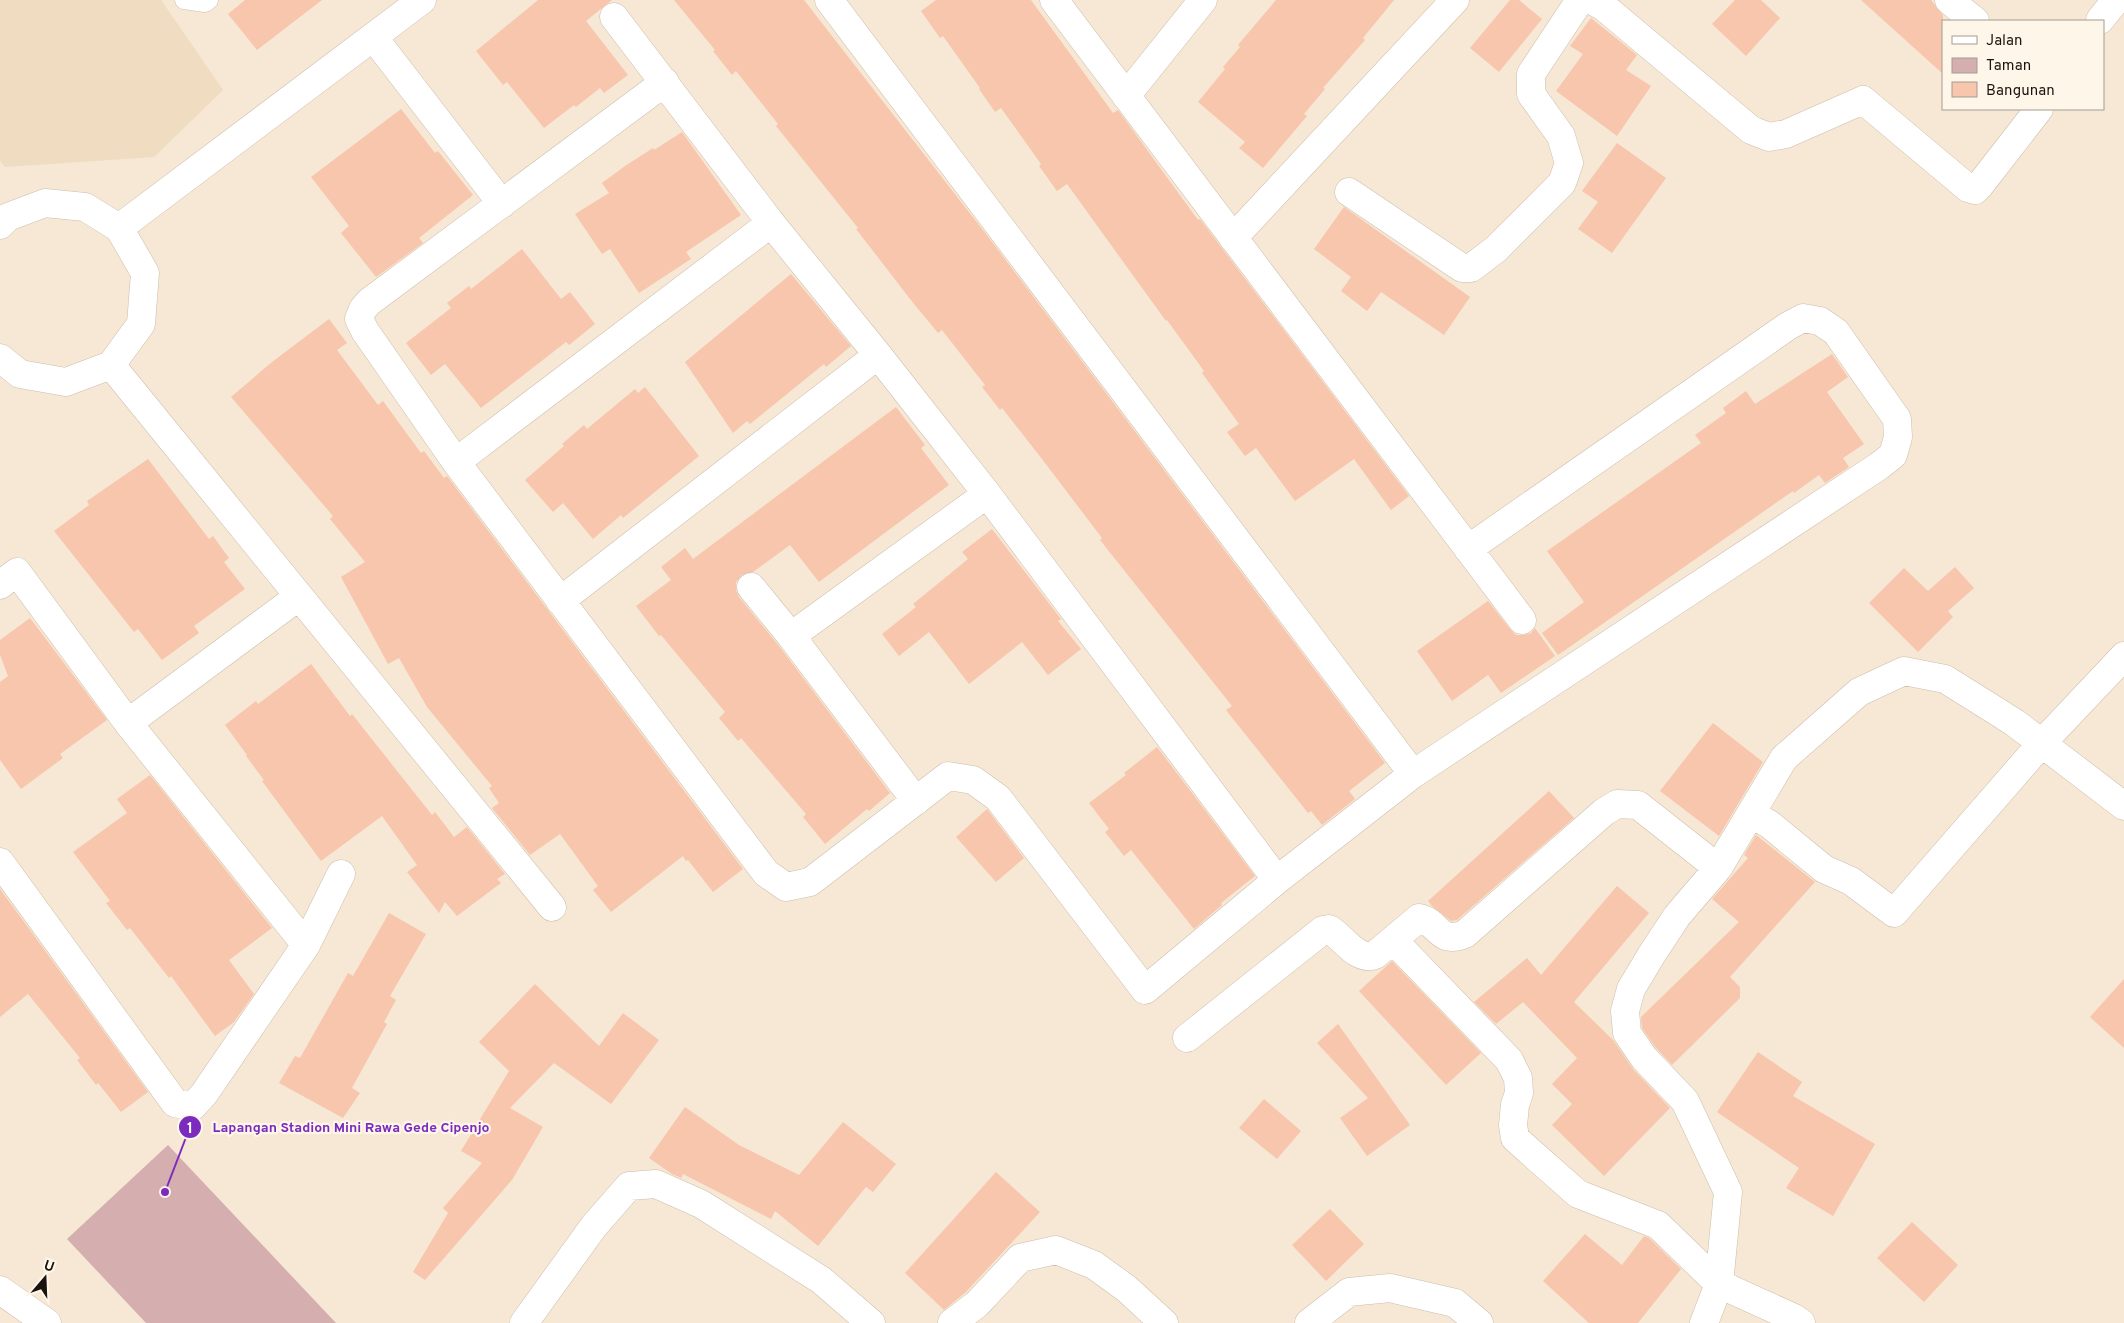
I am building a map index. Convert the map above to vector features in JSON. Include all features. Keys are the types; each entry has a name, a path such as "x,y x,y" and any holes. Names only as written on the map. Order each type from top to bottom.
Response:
{"street":[{"path":"119,228 374,38 422,0"},
{"path":"829,0 1413,774"},
{"path":"1054,0 1522,620"},
{"path":"1126,96 1203,0"},
{"path":"1233,238 1455,0"},
{"path":"1349,192 1462,268 1471,268 1496,249 1562,183 1569,163 1561,136 1531,94 1531,74 1580,0"},
{"path":"1590,0 1604,7 1751,130 1769,138 1786,134 1863,100 1968,188 1974,190 1980,185 2038,110"},
{"path":"1949,0 1974,20"},
{"path":"614,17 770,223 878,355 987,494 1278,880"},
{"path":"374,38 502,204"},
{"path":"665,82 369,302 363,309 359,319 365,331 456,462 560,601 766,873 786,887 810,882 948,776 973,780 998,798 1145,990 1278,880 1413,774 1879,466 1892,455 1898,437 1897,419 1836,332 1820,321 1803,318 1780,331 1468,549"},
{"path":"0,358 20,374 66,382 110,365 141,324 145,273 119,228 85,207 45,204 3,216"},
{"path":"456,462 770,223"},
{"path":"560,601 878,355"},
{"path":"110,365 552,907"},
{"path":"791,636 987,494"},
{"path":"0,585 17,572 128,723 306,945"},
{"path":"751,587 791,636 916,801"},
{"path":"128,723 298,596"},
{"path":"1751,814 1769,824 1824,869 1851,881 1894,913 2041,744 2124,656"},
{"path":"1704,1323 1719,1284 1728,1192 1685,1101 1644,1058 1627,1032 1625,1011 1631,989 1652,954 1677,916 1718,868 1784,758 1859,692 1904,671 1944,680 2015,723 2124,806"},
{"path":"1187,1038 1323,930 1330,929 1358,954 1369,957 1394,940 1419,918 1424,919 1444,936 1455,938 1465,934 1604,812 1617,804 1638,806 1718,868"},
{"path":"0,862 175,1103 192,1107 204,1094 306,945 341,874"},
{"path":"1394,940 1509,1060 1518,1078 1519,1093 1514,1105 1513,1125 1516,1138 1578,1194 1658,1225 1719,1284 1794,1318 1801,1323"},
{"path":"524,1323 594,1226 629,1186 656,1184 701,1204 821,1280 871,1323"},
{"path":"952,1323 977,1304 1020,1258 1056,1250 1094,1265 1127,1289 1164,1323"},
{"path":"1309,1323 1349,1292 1390,1288 1455,1303 1478,1323"},
{"path":"0,1290 47,1323"}],"lane":[{"path":"184,0 205,3 209,0"}],"shaded area":[{"path":"0,0 161,0 223,90 154,157 5,167 0,161"}],"green space":[{"path":"168,1145 336,1323 146,1323 67,1239"}],"building":[{"path":"245,0 322,0 257,50 228,14"},
{"path":"538,0 612,0 586,21 628,75 604,93 600,88 576,107 574,105 544,128 507,82 503,85 476,51"},
{"path":"674,0 804,0 986,234 1385,763 1349,791 1355,799 1322,825 1311,811 1308,813 1226,710 1232,706 1100,540 1102,538 1042,459 1002,408 1000,410 982,387 985,385 942,330 938,333 914,304 856,229 858,228 776,126 778,124 736,71 732,75 713,51 715,50"},
{"path":"936,0 1031,0 1113,113 1118,110 1198,220 1200,219 1409,496 1391,510 1354,459 1295,501 1256,448 1245,456 1227,432 1239,424 1167,320 1067,184 1057,191 1039,166 1041,164 1001,108 995,112 943,36 940,38 921,11"},
{"path":"1276,0 1394,0 1363,38 1365,40 1323,88 1325,89 1304,114 1307,116 1263,168 1239,148 1245,142 1198,102 1225,69 1223,67 1240,47 1238,45"},
{"path":"1510,0 1519,0 1542,19 1499,72 1470,48"},
{"path":"1735,0 1761,0 1780,18 1746,56 1712,24"},
{"path":"1861,0 1931,0 1943,15 1942,73"},
{"path":"1591,18 1637,55 1626,70 1651,86 1617,136 1556,91 1583,54 1570,46"},
{"path":"401,109 435,153 438,151 473,195 419,238 423,243 376,277 341,233 349,226 311,177"},
{"path":"682,132 741,215 686,252 691,259 639,293 610,249 602,254 575,214 609,193 602,183 653,148 654,150"},
{"path":"1617,143 1666,178 1612,253 1578,229 1598,202 1582,191"},
{"path":"1344,207 1470,297 1444,335 1381,292 1367,311 1341,291 1351,277 1314,249"},
{"path":"522,249 561,299 570,292 595,324 569,345 566,342 481,408 445,364 431,375 406,343 451,308 447,303 469,286 471,289"},
{"path":"791,274 851,346 826,367 824,364 750,424 747,421 733,433 685,362"},
{"path":"329,319 347,343 337,350 378,405 383,401 421,453 424,451 444,478 447,476 743,869 713,892 683,856 611,912 593,890 598,886 560,834 530,855 492,808 499,803 489,788 492,786 427,707 399,658 388,664 341,577 365,562 330,519 333,516 231,397 272,362"},
{"path":"1832,354 1848,377 1827,392 1864,444 1843,458 1849,467 1825,483 1819,475 1794,493 1793,491 1558,655 1542,633 1584,602 1547,551 1701,443 1695,435 1726,413 1723,408 1746,391 1755,404"},
{"path":"645,387 699,456 623,518 621,515 593,539 563,503 553,512 525,480 564,446 562,444 584,425 587,429 635,389 638,393"},
{"path":"896,407 925,445 921,448 949,485 819,582 790,545 753,572 742,575 736,582 736,590 739,597 779,646 890,793 869,811 867,809 825,844 803,817 806,814 741,738 738,741 719,718 725,712 661,635 659,636 636,606 671,580 661,567 685,548 693,559"},
{"path":"148,459 209,539 213,536 229,558 224,562 245,589 194,626 199,633 162,660 138,629 134,632 54,531 89,505 87,501"},
{"path":"992,529 1061,619 1058,621 1081,649 1048,675 1022,642 969,684 929,632 899,656 882,634 916,607 913,604 968,559 962,552"},
{"path":"1955,567 1974,588 1948,611 1953,617 1918,652 1869,603 1904,568 1928,591"},
{"path":"1488,601 1516,635 1531,633 1535,628 1555,656 1501,693 1488,675 1452,701 1417,651"},
{"path":"30,618 107,720 60,754 63,758 21,789 0,760 0,682 8,676 0,655 0,640"},
{"path":"311,664 350,716 352,714 432,815 435,812 454,837 467,827 505,874 497,879 501,883 457,916 445,902 439,913 407,872 417,865 382,816 321,861 262,781 264,780 225,725 256,701 258,704"},
{"path":"1713,723 1763,762 1719,836 1660,791"},
{"path":"1157,747 1255,876 1221,903 1222,905 1194,929 1131,850 1124,856 1105,832 1109,829 1089,803 1126,775 1124,773"},
{"path":"150,775 272,928 229,960 254,994 234,1022 215,1036 171,976 169,978 130,928 127,930 106,903 110,901 73,852 127,813 117,799"},
{"path":"1549,791 1574,818 1457,920 1451,921 1432,906 1428,901"},
{"path":"987,809 1024,858 996,882 956,837"},
{"path":"1756,835 1815,882 1730,977 1740,987 1740,998 1672,1065 1656,1048 1642,1028 1641,1017 1739,922 1712,899 1748,858 1744,855"},
{"path":"1617,886 1649,913 1574,1002 1613,1040 1633,1069 1670,1108 1604,1176 1552,1125 1572,1104 1552,1084 1577,1058 1523,1002 1496,1024 1474,1002 1527,958 1541,975"},
{"path":"0,889 148,1092 121,1112 98,1083 96,1085 77,1060 80,1058 28,994 0,1017"},
{"path":"389,913 426,934 390,996 396,1000 384,1022 387,1024 352,1088 360,1093 343,1118 279,1083 295,1056 300,1058 348,973 353,976"},
{"path":"1392,961 1481,1053 1446,1085 1359,991"},
{"path":"2124,979 2124,1048 2090,1017"},
{"path":"535,984 599,1046 623,1013 659,1040 611,1104 554,1063 510,1108 543,1127 512,1180 425,1280 413,1272 448,1213 443,1208 482,1163 461,1151 509,1071 479,1042"},
{"path":"1338,1024 1410,1125 1367,1156 1340,1118 1368,1098 1317,1043"},
{"path":"1758,1052 1802,1082 1793,1096 1875,1144 1833,1216 1786,1188 1799,1168 1717,1112"},
{"path":"1264,1099 1301,1131 1277,1159 1239,1128"},
{"path":"685,1107 739,1145 799,1175 843,1122 896,1164 873,1192 866,1187 818,1246 775,1211 771,1219 683,1174 681,1178 672,1174 649,1158"},
{"path":"996,1172 1040,1212 966,1292 944,1310 905,1273"},
{"path":"1330,1209 1364,1244 1326,1281 1292,1245"},
{"path":"1912,1222 1958,1265 1924,1302 1877,1258"},
{"path":"1585,1234 1622,1265 1644,1236 1649,1238 1681,1269 1638,1323 1589,1323 1543,1281"}],"place":[{"name":"Lapangan Stadion Mini Rawa Gede Cipenjo","path":"165,1192"}]}
